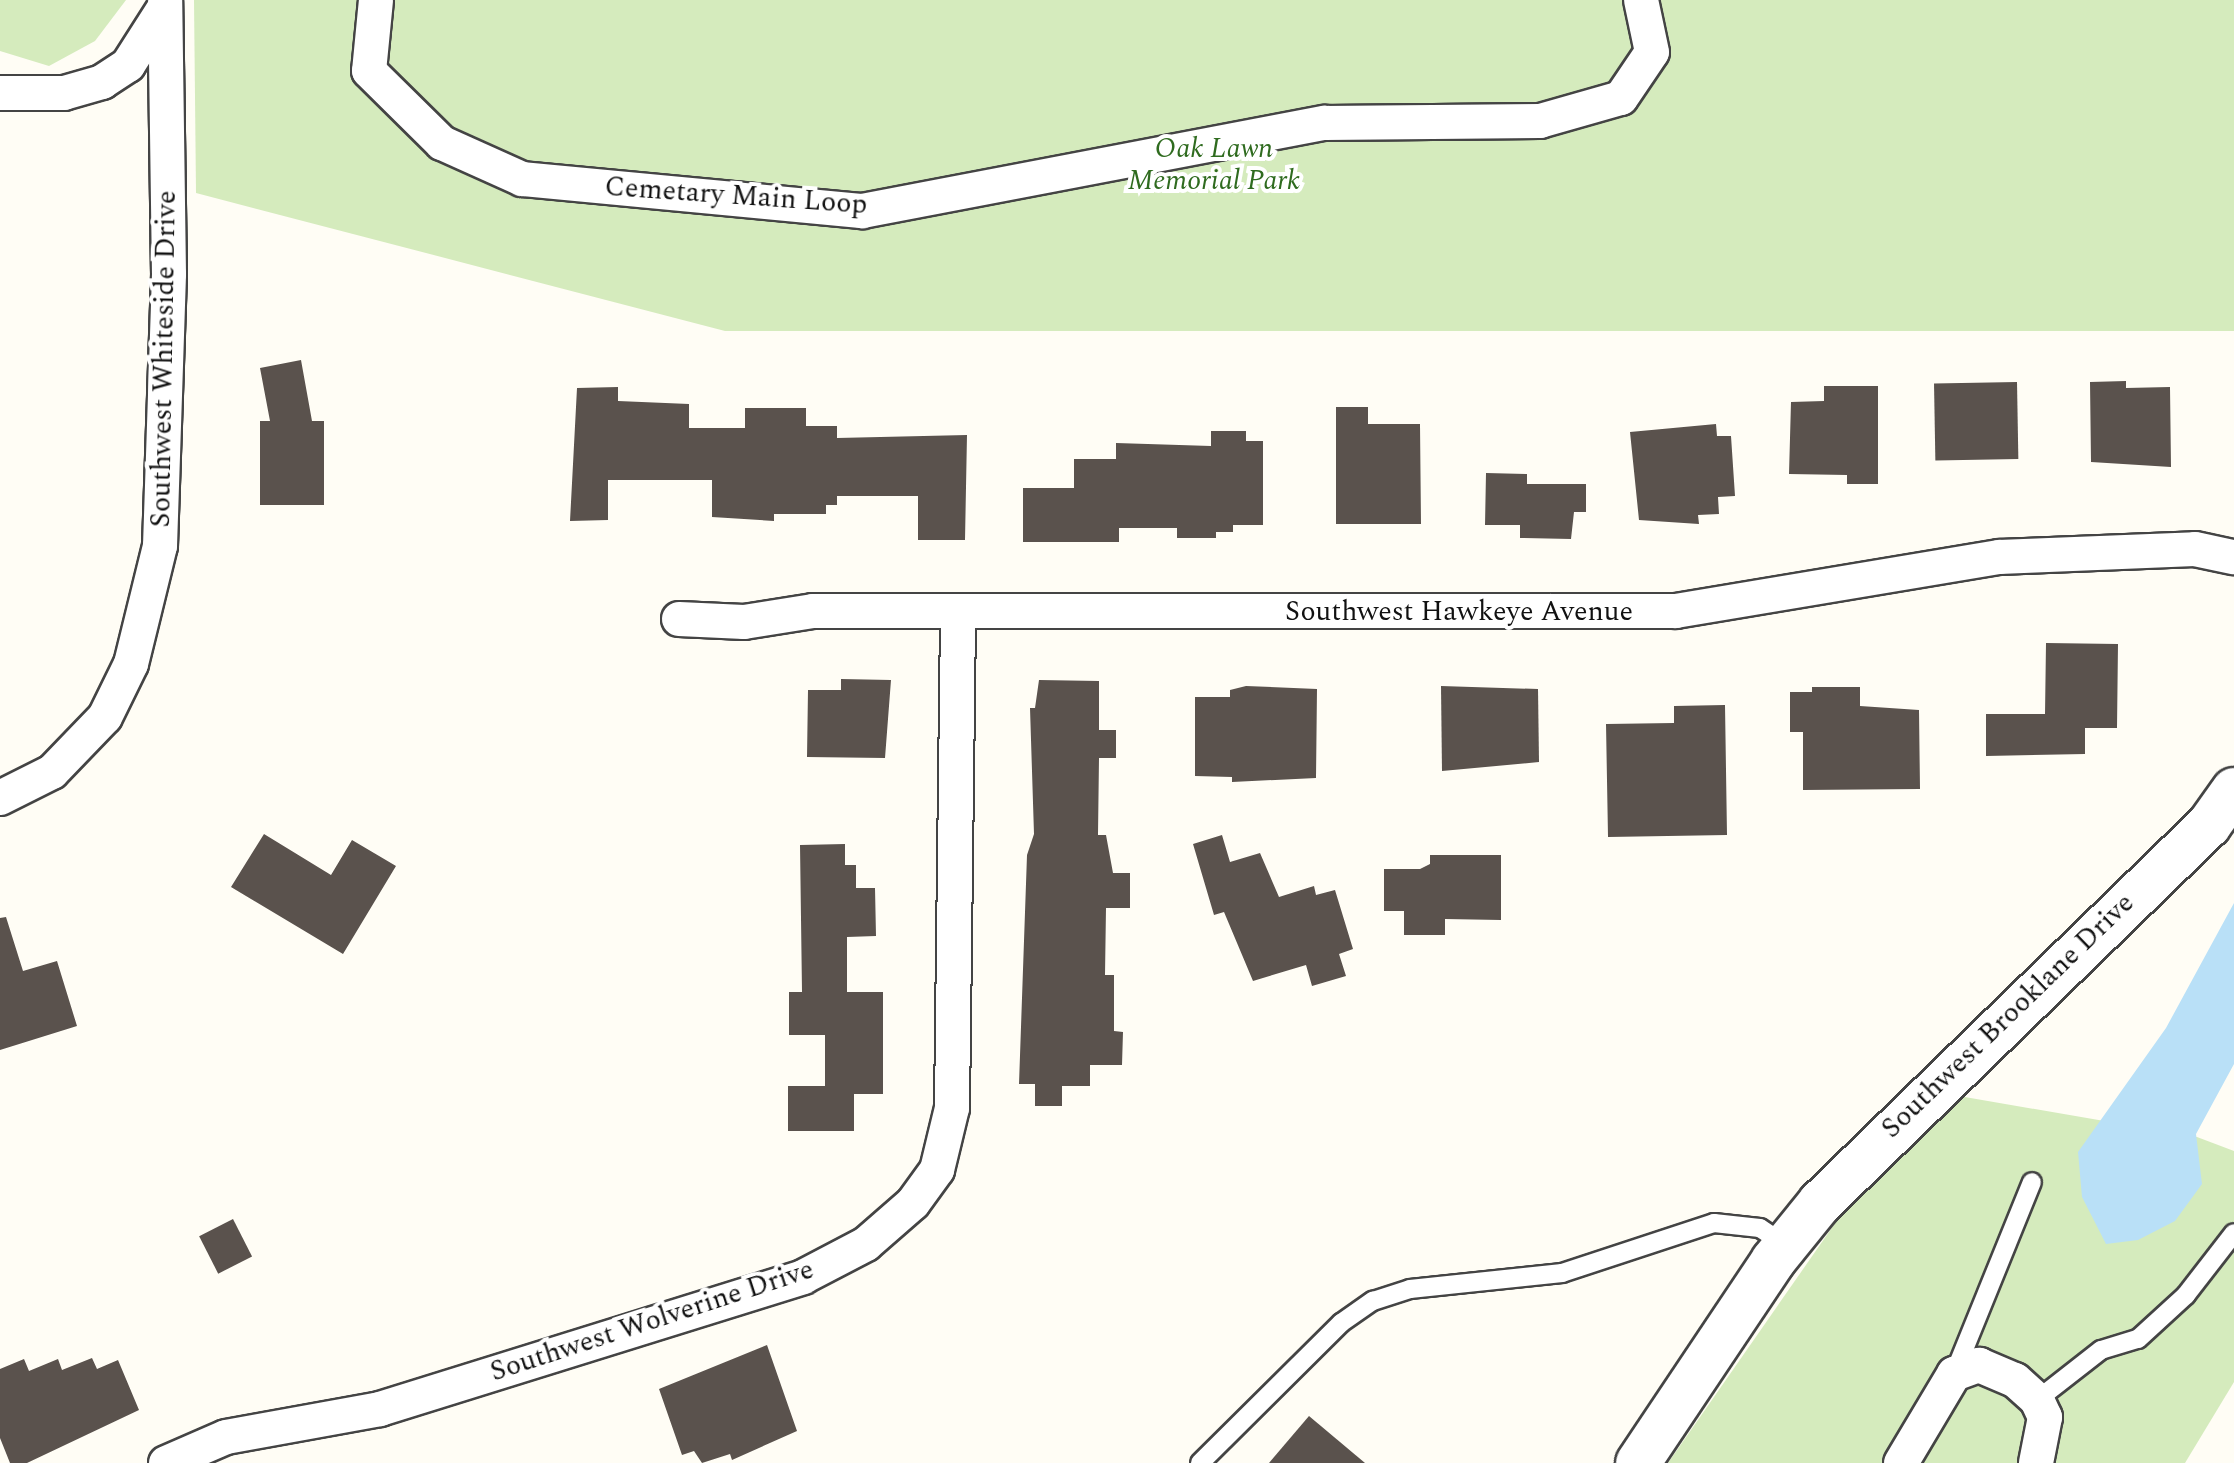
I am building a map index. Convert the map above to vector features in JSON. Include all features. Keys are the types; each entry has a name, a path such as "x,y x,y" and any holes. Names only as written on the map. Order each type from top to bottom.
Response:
{"street":[{"name":"Cemetary Main Loop","path":"376,0 369,71 442,143 522,179 862,211 1325,123 1540,121 1621,98 1652,52 1641,0"},
{"path":"0,93 64,93 102,82 145,45 164,5"},
{"name":"Southwest Whiteside Drive","path":"0,798 52,772 105,717 131,664 160,546 169,274 164,5"},
{"name":"Southwest Hawkeye Avenue","path":"679,619 958,611 1676,611 1999,557 2195,549 2234,557"},
{"name":"Southwest Wolverine Drive","path":"166,1463 226,1437 380,1409 803,1277 866,1244 913,1203 937,1170 952,1108 958,611"},
{"name":"Southwest Brooklane Drive","path":"1638,1463 1785,1245 1886,1134 2209,825 2234,790"},
{"path":"1901,1463 1954,1374 1979,1365 2015,1380 2037,1400 2045,1417 2036,1463"}],"lane":[{"path":"1954,1374 2032,1182"},
{"path":"1200,1463 1341,1323 1373,1301 1410,1289 1562,1273 1714,1223 1760,1228 1785,1245"},
{"path":"2037,1400 2101,1350 2138,1339 2186,1295 2234,1233"}],"green space":[{"path":"0,0 126,0 95,41 49,66 0,51"},
{"name":"Oak Lawn Memorial Park","path":"194,0 2234,0 2234,331 725,331 196,193"},
{"path":"1959,1096 2197,1137 2234,1151 2234,1382 2185,1463 1668,1463 1838,1219"}],"water":[{"path":"2234,903 2234,1064 2196,1134 2202,1184 2175,1221 2138,1240 2106,1244 2082,1197 2078,1152 2166,1028"}],"building":[{"path":"301,360 312,421 324,421 324,505 260,505 260,421 270,421 260,368"},
{"path":"2126,381 2126,388 2170,387 2171,467 2091,462 2090,382"},
{"path":"2017,382 2018,459 1935,460 1934,383"},
{"path":"1824,386 1878,386 1878,484 1847,484 1847,475 1789,474 1791,402 1824,401"},
{"path":"618,387 618,401 689,404 689,428 745,428 745,408 806,408 806,426 837,426 837,438 967,435 965,540 918,540 918,496 837,496 837,505 826,505 826,514 774,514 774,521 712,517 712,480 608,480 608,520 570,521 577,388"},
{"path":"1336,407 1368,407 1368,424 1420,424 1421,524 1336,524"},
{"path":"1716,424 1717,436 1731,436 1735,496 1718,497 1719,514 1698,515 1699,524 1639,520 1630,432"},
{"path":"1211,431 1246,431 1246,441 1263,441 1263,525 1233,525 1233,532 1216,532 1216,538 1177,538 1177,528 1119,528 1119,542 1023,542 1023,488 1074,488 1074,459 1116,459 1116,443 1211,446"},
{"path":"1486,473 1527,474 1527,484 1586,484 1586,512 1574,512 1571,539 1520,538 1520,525 1485,525"},
{"path":"2046,643 2118,644 2117,728 2085,728 2085,754 1986,756 1986,714 2045,714"},
{"path":"841,679 891,680 885,758 807,757 808,690 841,690"},
{"path":"1039,680 1099,681 1099,730 1116,730 1116,758 1099,758 1098,835 1106,835 1113,873 1130,873 1130,908 1106,908 1105,975 1114,975 1114,1031 1123,1032 1122,1065 1090,1065 1090,1086 1062,1086 1062,1106 1035,1106 1035,1084 1019,1084 1027,855 1034,834 1030,708 1035,708"},
{"path":"1246,686 1317,689 1316,778 1232,782 1232,777 1195,776 1195,697 1230,697 1230,690"},
{"path":"1441,686 1538,689 1539,762 1442,771"},
{"path":"1812,687 1860,687 1860,706 1919,710 1920,789 1803,790 1803,732 1790,732 1790,692 1812,692"},
{"path":"1725,705 1727,835 1608,837 1606,724 1674,723 1674,706"},
{"path":"264,834 331,875 352,840 396,866 343,954 231,887"},
{"path":"1222,835 1230,862 1260,853 1279,897 1314,886 1316,895 1335,890 1353,949 1339,954 1346,976 1312,986 1306,965 1253,981 1224,912 1214,915 1193,844"},
{"path":"845,844 845,865 856,865 856,888 875,888 876,936 847,937 847,992 883,992 883,1094 854,1094 854,1131 788,1131 788,1086 825,1086 825,1035 789,1035 789,992 802,992 800,845"},
{"path":"1430,855 1501,855 1501,920 1445,919 1445,935 1404,935 1404,911 1384,911 1384,869 1420,869 1430,864"},
{"path":"6,917 23,971 57,961 77,1026 0,1050 0,918"},
{"path":"233,1219 252,1256 218,1274 199,1236"},
{"path":"767,1345 797,1431 732,1460 730,1454 702,1463 694,1451 682,1455 659,1389"},
{"path":"92,1358 97,1369 118,1360 139,1410 27,1463 10,1463 0,1438 0,1369 24,1359 29,1371 58,1359 62,1370"},
{"path":"1309,1416 1365,1463 1269,1463"}]}
